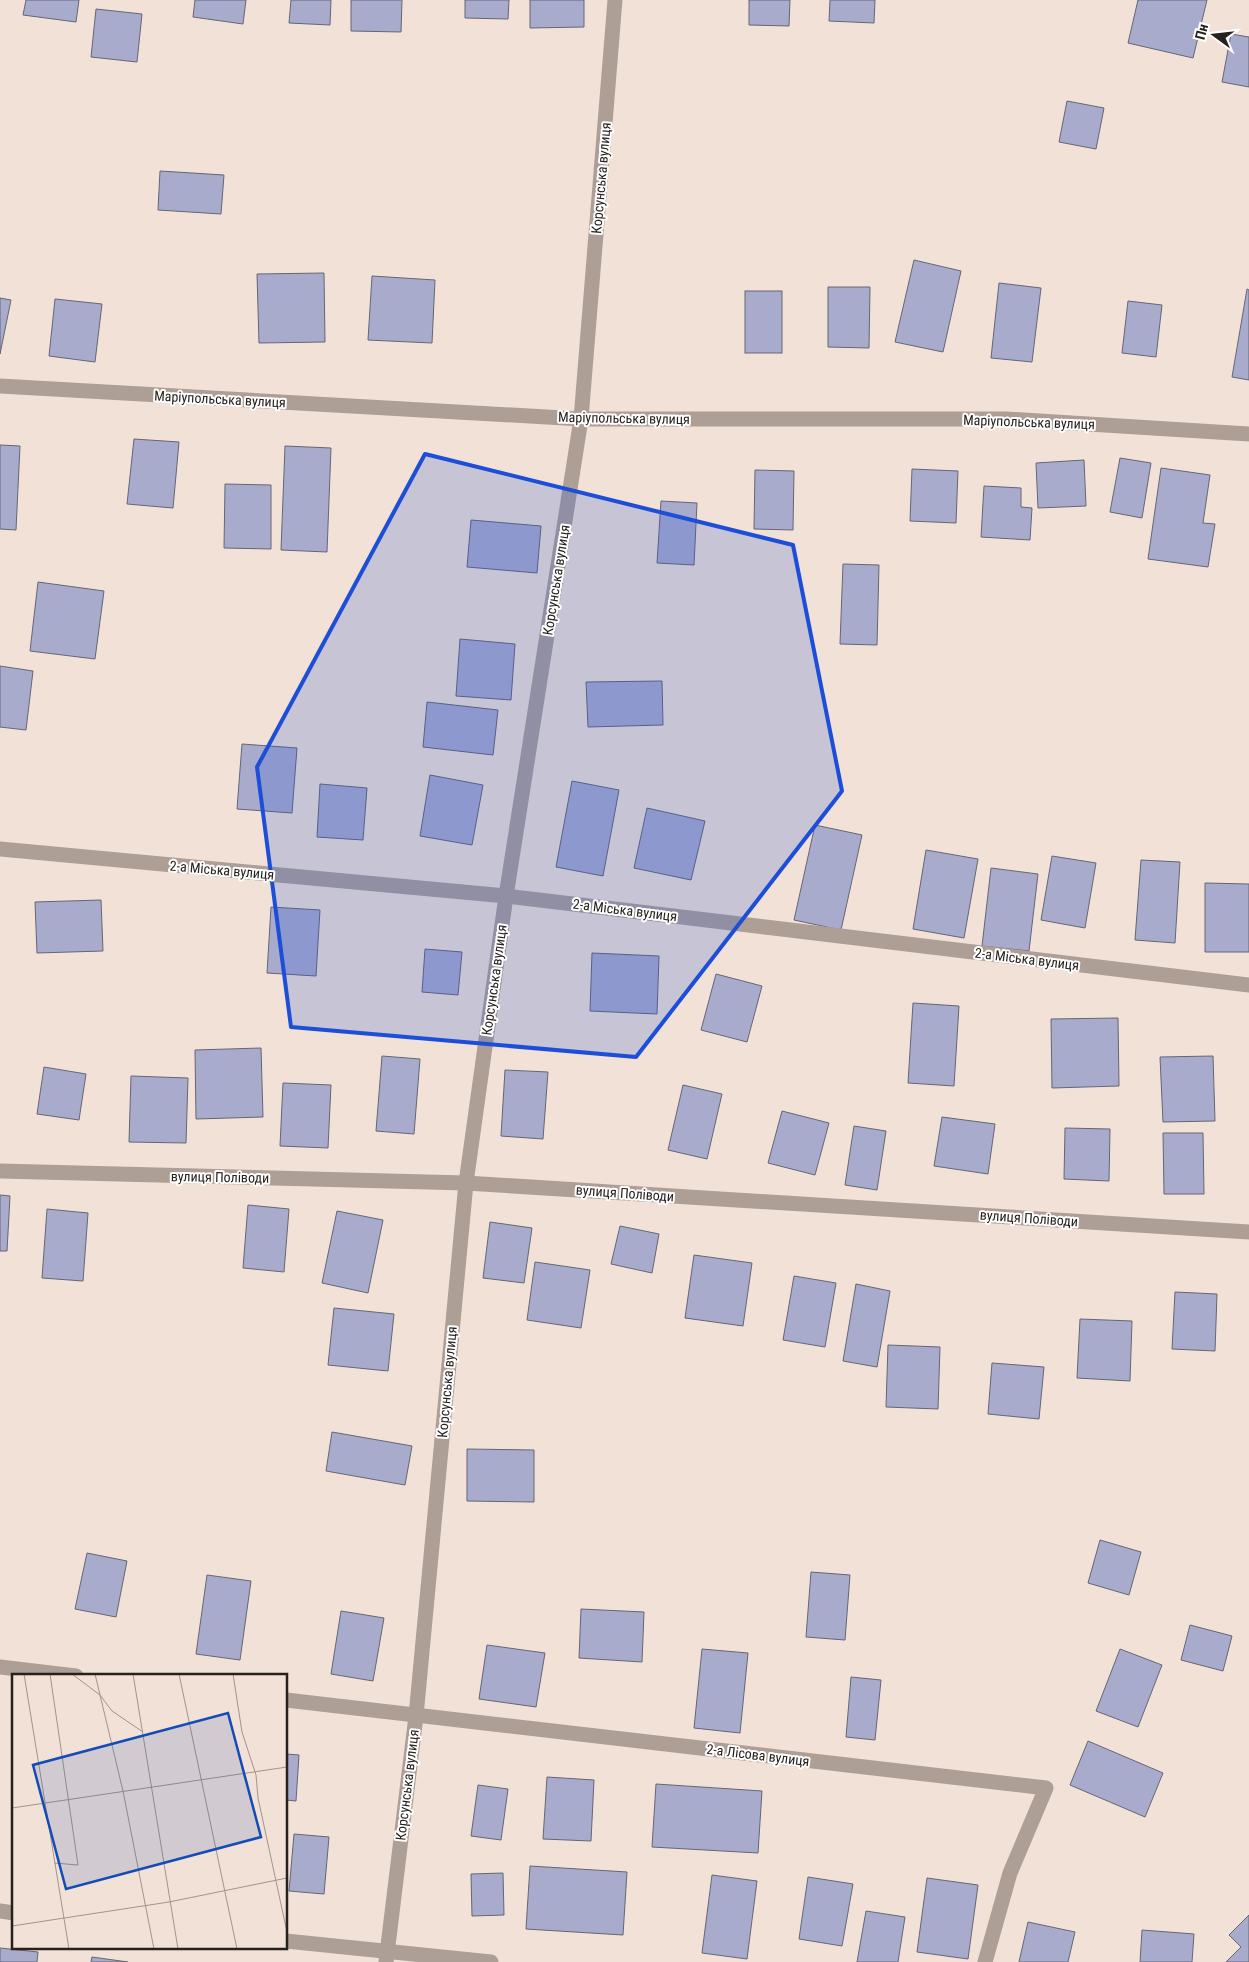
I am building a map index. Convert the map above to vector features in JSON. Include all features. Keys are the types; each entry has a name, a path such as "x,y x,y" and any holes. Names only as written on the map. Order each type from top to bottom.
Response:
{"street":[{"name":"Корсунська вулиця","path":"387,1957 416,1716 466,1183 506,896 581,419 615,0"},
{"name":"Маріупольська вулиця","path":"0,386 581,419 1007,419 1249,434"},
{"name":"2-а Міська вулиця","path":"0,849 506,896 1249,985"},
{"name":"вулиця Поліводи","path":"0,1171 466,1183 1249,1232"},
{"path":"0,1667 59,1674"},
{"name":"2-а Лісова вулиця","path":"288,1700 1046,1788 1010,1873 985,1962"},
{"path":"288,1941 387,1957 491,1962"}],"highlighted area":[{"path":"425,454 793,545 842,791 636,1057 291,1027 257,767"}],"building":[{"path":"26,0 79,0 76,22 23,15"},
{"path":"195,0 246,0 243,24 193,17"},
{"path":"291,0 331,0 330,25 289,23"},
{"path":"351,0 402,0 401,32 351,31"},
{"path":"465,0 509,0 508,19 465,18"},
{"path":"530,0 584,0 584,27 530,28"},
{"path":"749,0 790,0 789,26 749,25"},
{"path":"830,0 875,0 874,23 829,21"},
{"path":"1138,0 1207,0 1193,58 1128,43"},
{"path":"96,9 142,14 137,62 91,57"},
{"path":"1231,34 1249,37 1249,87 1222,82"},
{"path":"1067,101 1104,108 1096,149 1059,142"},
{"path":"160,171 224,175 221,214 158,210"},
{"path":"914,260 961,271 943,352 895,342"},
{"path":"324,273 325,342 259,343 257,274"},
{"path":"372,276 435,280 432,343 368,340"},
{"path":"999,283 1041,288 1032,362 991,358"},
{"path":"828,287 870,287 869,348 828,347"},
{"path":"1247,289 1249,290 1249,380 1232,377"},
{"path":"745,291 782,291 782,353 745,353"},
{"path":"0,298 11,300 0,354"},
{"path":"55,299 102,304 95,362 49,356"},
{"path":"1128,301 1162,305 1156,357 1122,353"},
{"path":"134,439 179,442 173,508 127,504"},
{"path":"0,445 20,446 16,530 0,529"},
{"path":"285,446 331,448 327,552 281,550"},
{"path":"1120,458 1151,463 1142,518 1110,512"},
{"path":"1084,460 1086,506 1038,508 1036,463"},
{"path":"1161,468 1210,475 1203,523 1215,524 1208,567 1148,559"},
{"path":"912,469 958,471 956,523 910,521"},
{"path":"755,470 794,471 793,530 754,529"},
{"path":"225,484 271,485 271,549 224,548"},
{"path":"984,486 1021,488 1021,507 1032,508 1030,540 981,537"},
{"path":"661,501 697,503 694,565 657,563"},
{"path":"471,520 541,526 537,573 467,567"},
{"path":"843,564 879,565 877,645 840,644"},
{"path":"38,582 104,591 95,659 30,651"},
{"path":"460,639 515,644 511,700 456,696"},
{"path":"0,666 33,671 26,730 0,727"},
{"path":"662,681 663,725 588,727 586,682"},
{"path":"427,702 498,710 493,755 423,747"},
{"path":"242,744 297,748 292,813 237,809"},
{"path":"430,775 483,785 472,845 420,836"},
{"path":"572,781 619,790 603,876 556,867"},
{"path":"320,784 367,788 363,840 317,837"},
{"path":"647,808 705,821 691,880 634,868"},
{"path":"815,825 862,835 841,930 794,920"},
{"path":"926,850 978,859 964,938 913,929"},
{"path":"1052,856 1096,863 1085,928 1041,920"},
{"path":"1141,860 1180,862 1175,943 1135,940"},
{"path":"991,868 1038,874 1029,951 982,946"},
{"path":"1205,883 1249,884 1249,952 1205,952"},
{"path":"101,900 103,951 37,953 35,902"},
{"path":"271,907 320,910 316,976 267,973"},
{"path":"425,949 462,952 458,995 422,992"},
{"path":"592,953 659,956 657,1014 590,1011"},
{"path":"716,974 762,986 747,1042 701,1030"},
{"path":"913,1003 959,1006 954,1086 908,1083"},
{"path":"1118,1018 1119,1086 1052,1088 1051,1019"},
{"path":"261,1048 263,1117 196,1119 195,1050"},
{"path":"382,1056 420,1059 414,1134 376,1131"},
{"path":"1213,1056 1215,1121 1163,1122 1160,1057"},
{"path":"44,1067 86,1074 79,1120 37,1114"},
{"path":"505,1070 548,1072 543,1139 501,1136"},
{"path":"131,1076 188,1078 186,1143 129,1142"},
{"path":"283,1083 331,1085 328,1148 280,1146"},
{"path":"683,1085 722,1094 707,1159 668,1150"},
{"path":"782,1111 829,1123 815,1175 768,1163"},
{"path":"942,1117 995,1124 988,1174 934,1166"},
{"path":"854,1126 886,1131 877,1190 845,1185"},
{"path":"1065,1128 1110,1129 1109,1181 1064,1179"},
{"path":"1163,1133 1203,1133 1204,1194 1164,1194"},
{"path":"0,1195 10,1196 7,1251 0,1251"},
{"path":"248,1205 289,1209 284,1272 243,1268"},
{"path":"47,1209 88,1213 83,1281 42,1278"},
{"path":"337,1211 383,1220 368,1293 322,1283"},
{"path":"490,1222 532,1228 524,1283 483,1278"},
{"path":"620,1226 659,1234 652,1273 611,1264"},
{"path":"694,1255 752,1263 743,1326 685,1318"},
{"path":"535,1262 590,1270 581,1328 527,1320"},
{"path":"794,1276 836,1283 825,1347 783,1340"},
{"path":"856,1284 890,1291 877,1367 843,1361"},
{"path":"1175,1292 1217,1294 1215,1351 1172,1349"},
{"path":"334,1308 394,1314 388,1371 328,1365"},
{"path":"1080,1319 1132,1321 1130,1381 1077,1378"},
{"path":"888,1345 940,1347 938,1409 886,1407"},
{"path":"992,1363 1044,1367 1039,1419 988,1414"},
{"path":"332,1432 412,1446 405,1485 326,1471"},
{"path":"467,1449 534,1450 534,1502 467,1501"},
{"path":"1100,1540 1141,1552 1129,1595 1088,1583"},
{"path":"87,1553 127,1561 116,1617 75,1609"},
{"path":"811,1572 850,1575 845,1640 806,1637"},
{"path":"207,1575 251,1581 240,1660 196,1654"},
{"path":"581,1609 644,1612 642,1662 579,1658"},
{"path":"341,1611 384,1618 373,1681 331,1674"},
{"path":"1190,1625 1232,1636 1223,1671 1181,1660"},
{"path":"487,1645 545,1653 536,1707 479,1699"},
{"path":"702,1649 748,1653 740,1733 694,1728"},
{"path":"1120,1649 1162,1665 1138,1727 1096,1711"},
{"path":"851,1677 881,1680 875,1740 846,1737"},
{"path":"1088,1741 1163,1773 1145,1817 1070,1785"},
{"path":"288,1754 299,1755 296,1801 288,1800"},
{"path":"547,1777 594,1780 591,1841 543,1839"},
{"path":"656,1784 762,1791 758,1853 652,1847"},
{"path":"478,1785 508,1789 501,1840 471,1836"},
{"path":"294,1834 329,1837 324,1894 289,1891"},
{"path":"530,1866 627,1872 623,1935 526,1929"},
{"path":"503,1873 504,1915 472,1916 471,1874"},
{"path":"712,1875 757,1881 747,1959 702,1953"},
{"path":"808,1877 853,1884 842,1946 799,1939"},
{"path":"927,1878 978,1885 968,1959 917,1952"},
{"path":"866,1911 905,1917 898,1962 857,1962"},
{"path":"1249,1915 1249,1962 1226,1962 1241,1947 1229,1935"},
{"path":"1028,1922 1075,1932 1068,1962 1019,1962"},
{"path":"1142,1930 1194,1934 1192,1962 1140,1962"},
{"path":"0,1948 38,1952 37,1962 0,1962"},
{"path":"92,1957 128,1962 91,1962"}]}
